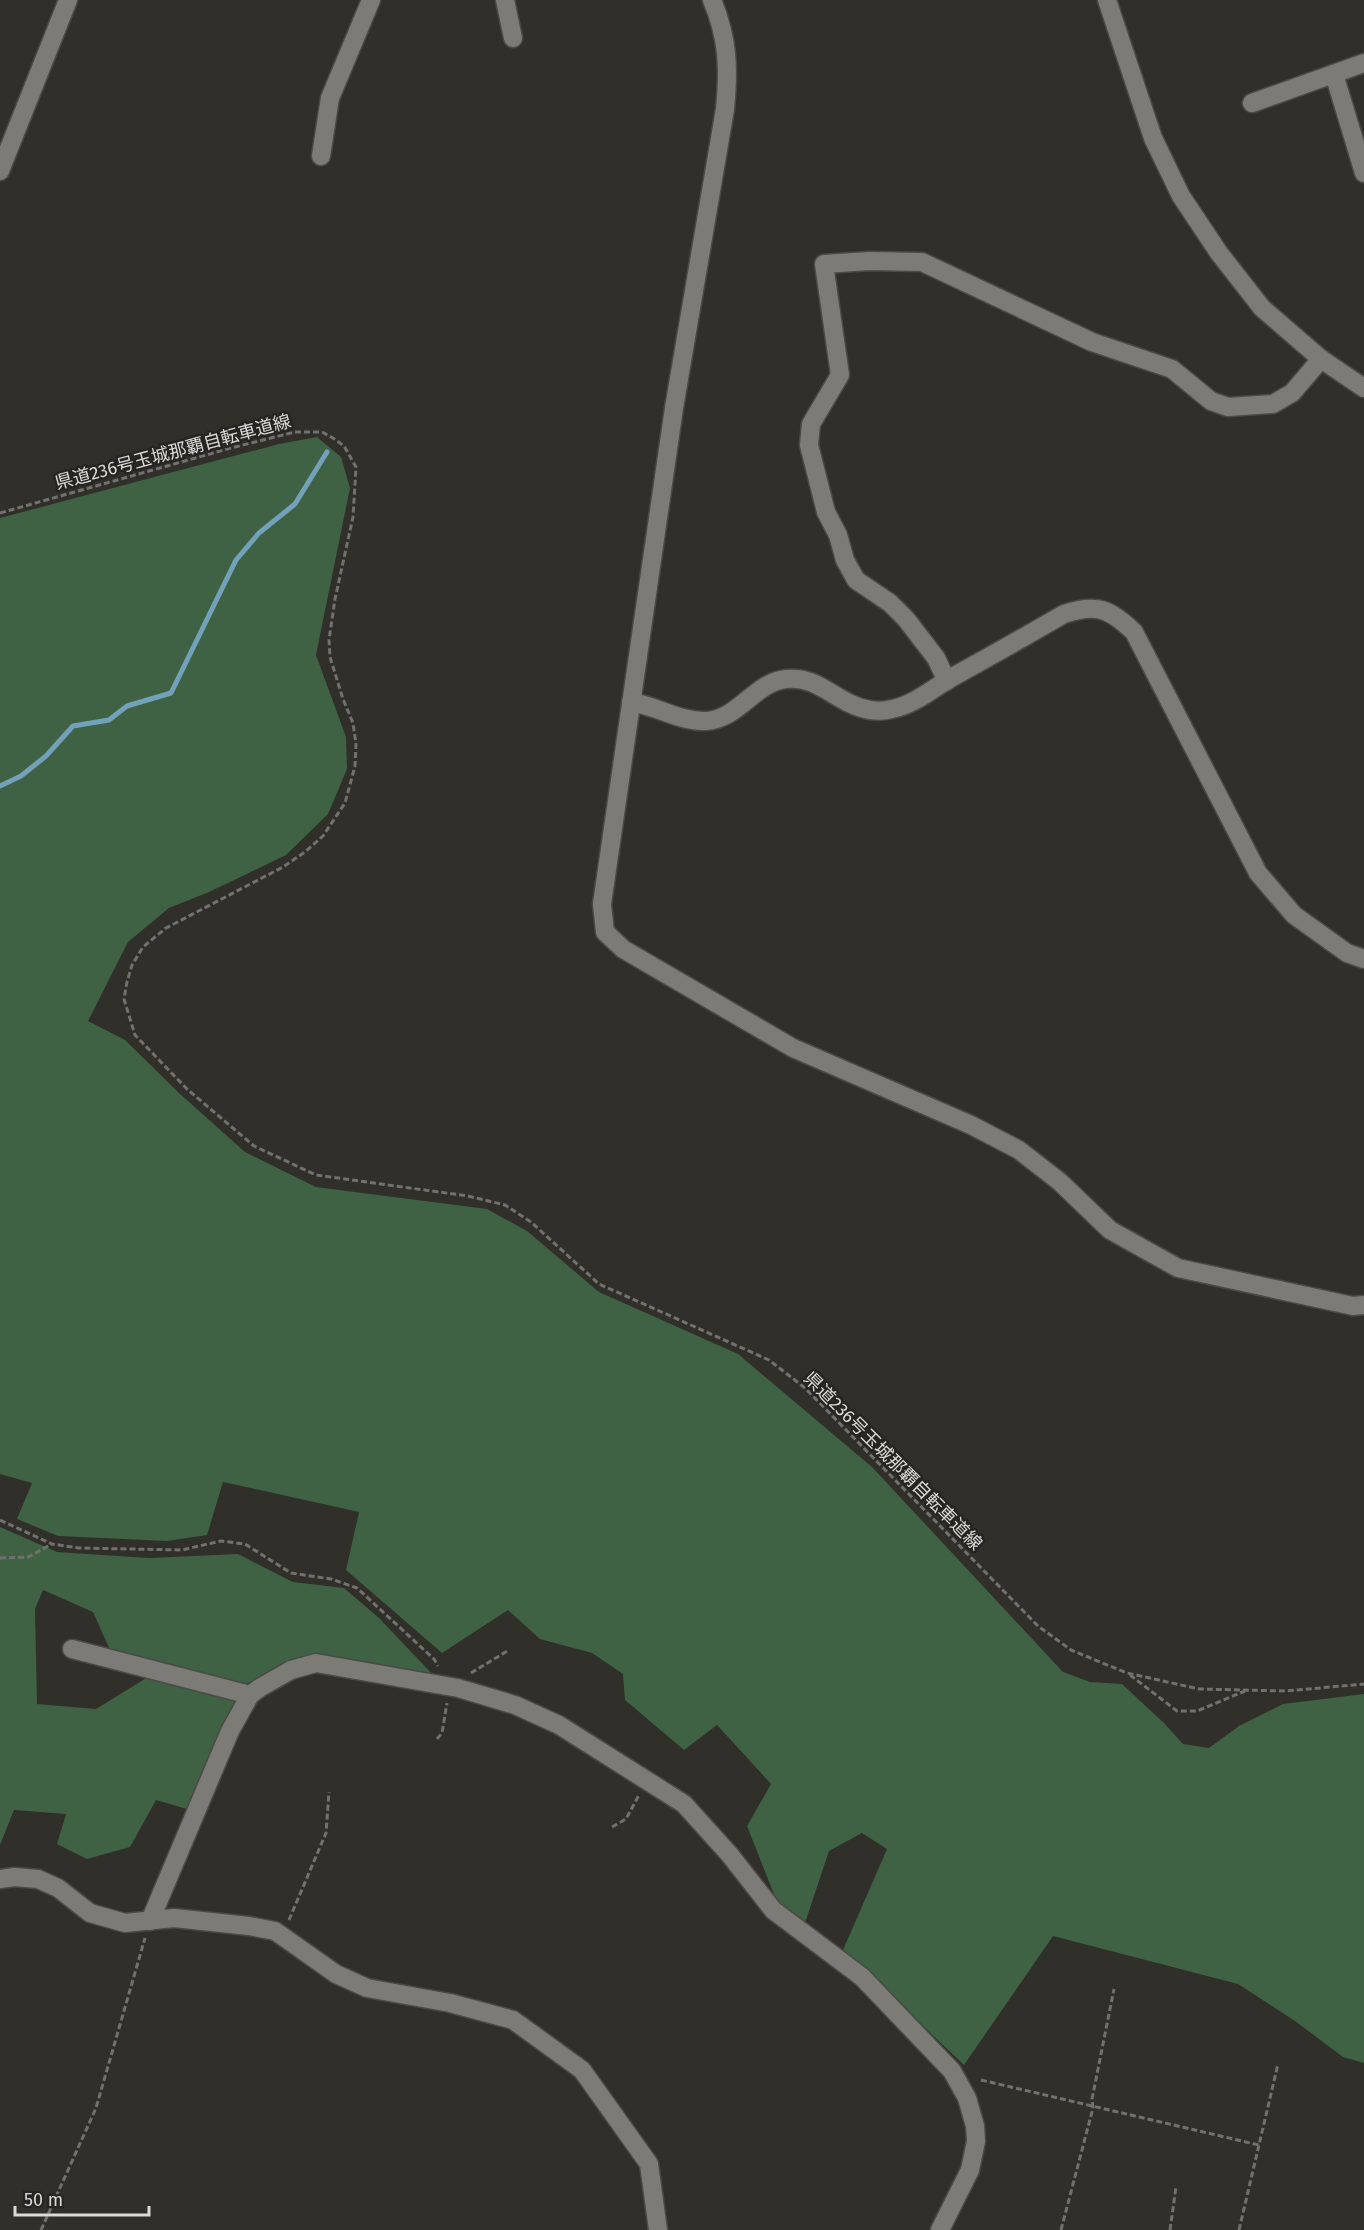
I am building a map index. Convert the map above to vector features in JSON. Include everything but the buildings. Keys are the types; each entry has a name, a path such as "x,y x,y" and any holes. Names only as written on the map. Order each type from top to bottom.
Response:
{"street":[{"path":"0,171 68,0"},
{"path":"321,156 330,98 371,0"},
{"path":"505,0 513,38"},
{"path":"712,0 720,19 727,49 728,80 725,109 674,408 602,904 605,932 623,949 793,1048 971,1125 1020,1150 1060,1182 1110,1230 1178,1268 1353,1306 1364,1305"},
{"path":"1107,0 1153,138 1181,196 1219,254 1262,308 1321,360 1364,388"},
{"path":"1252,103 1364,63"},
{"path":"1334,74 1364,173"},
{"path":"947,681 936,658 906,619 890,603 856,580 845,560 838,535 826,512 809,445 811,424 840,375 824,264 869,261 922,262 1092,342 1172,369 1211,401 1228,407 1273,404 1292,393 1321,360"},
{"path":"632,702 645,704 677,716 708,721 725,716 772,683 797,678 811,680 854,706 881,711 893,710 1064,614 1081,608 1098,608 1118,616 1134,633 1258,873 1294,915 1347,953 1364,959"},
{"path":"72,1649 250,1695"},
{"path":"150,1921 231,1731 250,1695 261,1687 291,1670 316,1664 449,1687 515,1705 559,1725 684,1804 730,1855 773,1910 862,1977 952,2071 967,2098 975,2126 974,2156 970,2170 940,2230"},
{"path":"0,1879 14,1877 38,1879 58,1888 90,1913 125,1923 174,1918 238,1924 275,1931 336,1974 367,1988 450,2003 513,2020 582,2070 649,2164 658,2230"}],"path":[{"name":"県道236号玉城那覇自転車道線","path":"0,513 295,432 322,432 344,446 356,467 353,517 328,640 330,657 353,723 356,744 355,766 345,803 324,836 305,852 283,867 166,928 143,947 132,965 124,999 135,1035 187,1089 255,1146 316,1175 468,1197 505,1205 531,1222 599,1284 769,1360 805,1388 1038,1626 1071,1650 1128,1673 1199,1689 1286,1691 1364,1684"},
{"path":"0,1520 52,1544 79,1548 182,1550 221,1541 245,1544 291,1573 331,1579 357,1588 434,1659 449,1687 442,1733 437,1739"},
{"path":"0,1558 27,1557 52,1544"},
{"path":"449,1687 509,1650"},
{"path":"1128,1673 1177,1711 1197,1711 1247,1690"},
{"path":"612,1827 626,1820 646,1781"},
{"path":"282,1936 326,1833 329,1792"},
{"path":"41,2230 96,2108 150,1921"},
{"path":"1061,2230 1093,2105 1114,1989"},
{"path":"1239,2230 1278,2064"},
{"path":"981,2080 1259,2145"},
{"path":"1170,2230 1176,2187"}],"green space":[{"path":"317,437 341,457 350,488 316,655 346,737 347,769 328,814 286,855 209,892 169,908 128,942 88,1021 125,1040 179,1093 245,1152 316,1187 487,1209 527,1231 599,1292 738,1354 872,1467 1063,1672 1090,1682 1122,1684 1183,1744 1209,1748 1239,1726 1283,1704 1364,1694 1364,2063 1343,2057 1295,2021 1238,1984 1053,1936 964,2065 843,1950 887,1849 862,1833 829,1851 805,1923 777,1902 747,1826 771,1784 717,1725 684,1750 625,1700 623,1674 592,1653 540,1639 508,1610 442,1653 346,1570 359,1512 223,1482 207,1535 167,1541 58,1536 17,1519 32,1483 0,1474 0,518 279,444"},
{"path":"0,1527 57,1552 149,1558 238,1554 293,1582 344,1588 379,1618 435,1677 316,1654 291,1661 246,1684 110,1650 93,1612 43,1590 35,1609 37,1704 96,1709 148,1677 238,1701 187,1809 156,1800 130,1847 87,1859 57,1844 66,1814 14,1810 0,1845"}],"waterway":[{"path":"0,786 21,776 46,756 73,726 109,720 127,706 171,693 236,560 259,533 295,504 327,452"}]}
